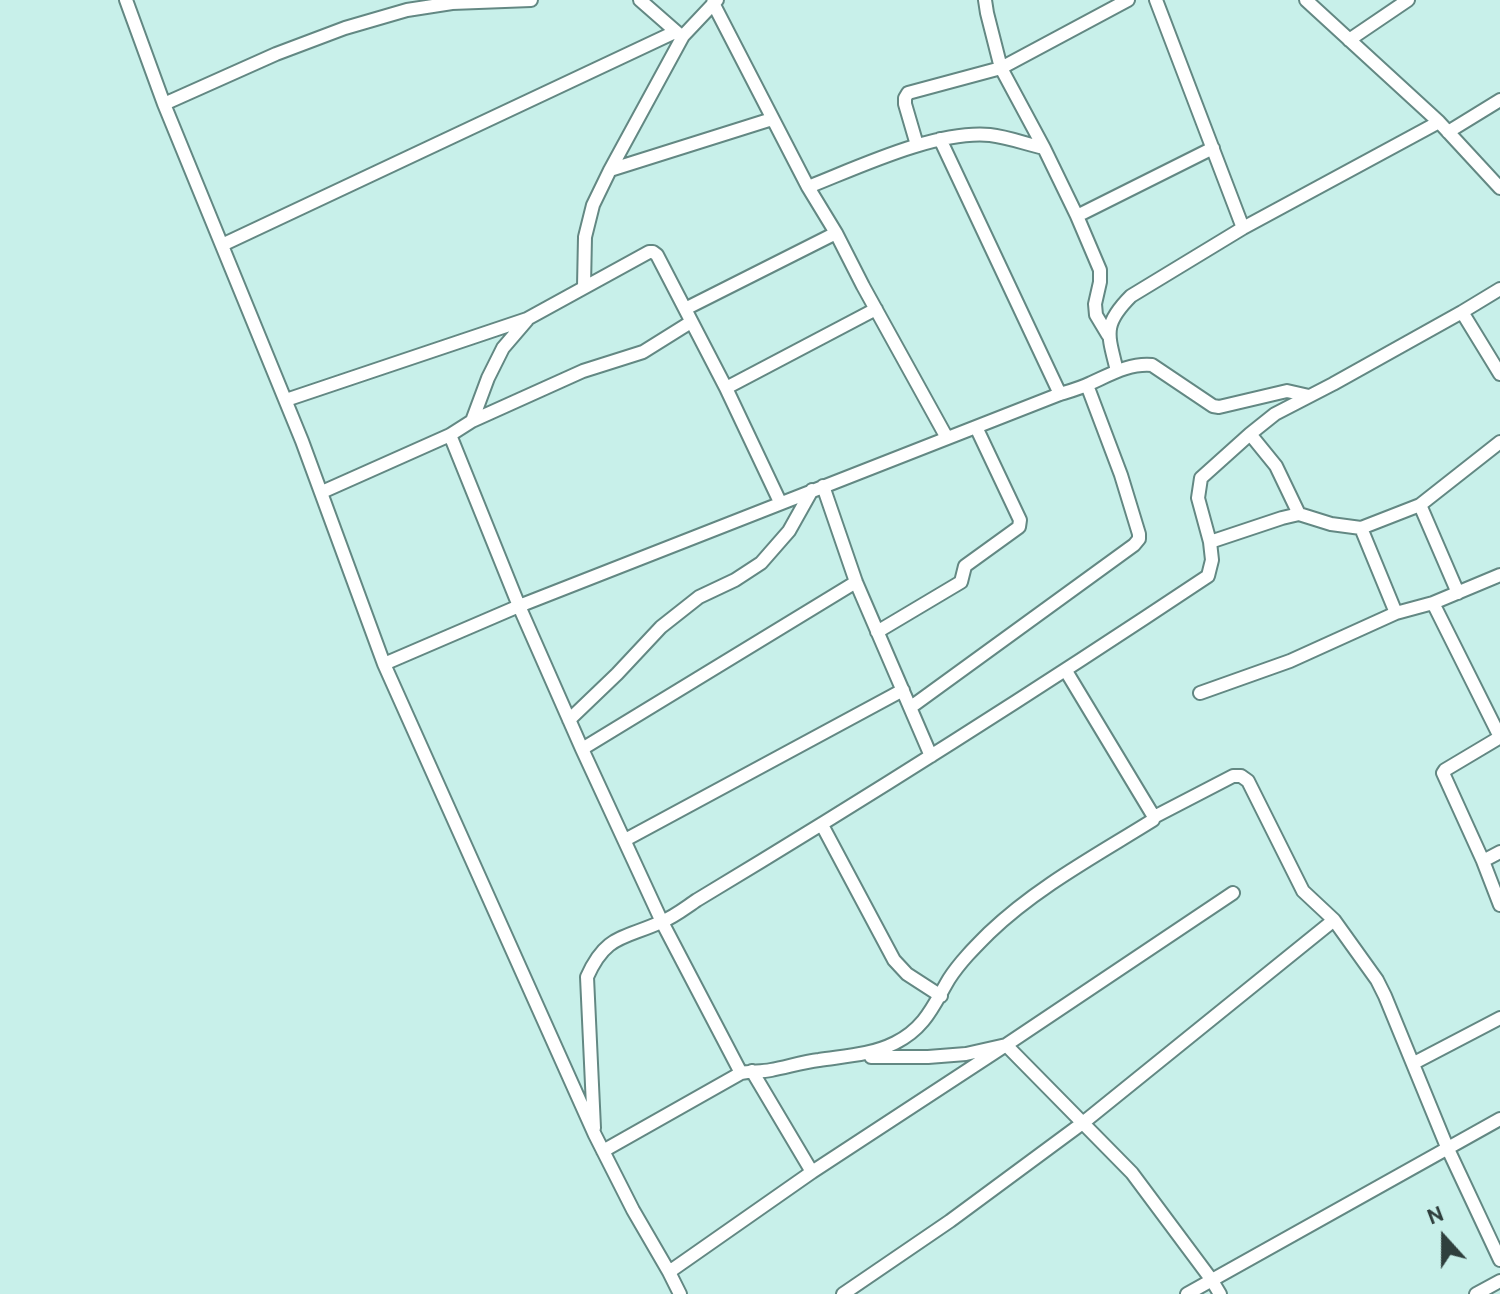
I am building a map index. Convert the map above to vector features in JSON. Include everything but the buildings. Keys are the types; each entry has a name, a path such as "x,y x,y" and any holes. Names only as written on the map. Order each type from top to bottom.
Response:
{"street":[{"path":"126,0 164,104 322,492 384,664 595,1135 680,1294"},
{"path":"164,104 276,54 345,28 407,10 452,3 531,0"},
{"path":"640,0 679,34"},
{"path":"985,0 1001,68 1044,148 1100,270 1096,315 1108,335 1117,371"},
{"path":"917,145 905,104 908,93 1001,68 1128,0"},
{"path":"1156,0 1243,228"},
{"path":"1306,0 1439,122 1500,188"},
{"path":"1349,40 1408,0"},
{"path":"222,245 679,34 715,1 808,187 947,438"},
{"path":"584,286 585,237 593,205 679,34"},
{"path":"1448,132 1500,100"},
{"path":"610,170 772,119"},
{"path":"1108,335 1116,311 1131,296 1243,228 1439,122"},
{"path":"808,187 940,139 991,135 1044,148"},
{"path":"940,139 1060,394"},
{"path":"1077,216 1213,148"},
{"path":"685,309 836,233"},
{"path":"286,400 527,319 653,252 726,388 780,502"},
{"path":"595,1135 587,977 596,956 620,937 662,922 822,825 1066,671 1208,576 1212,560 1198,498 1201,478 1275,414 1500,289"},
{"path":"726,388 876,309"},
{"path":"1462,312 1500,374"},
{"path":"472,421 503,348 527,319"},
{"path":"322,492 583,371 643,352 691,322"},
{"path":"384,664 519,606 780,502 1141,364 1152,365 1213,406 1287,391 1309,396"},
{"path":"911,707 1139,539 1121,475 1087,385"},
{"path":"877,632 961,582 965,566 1019,527 1020,520 976,427"},
{"path":"1250,434 1276,466 1299,514"},
{"path":"450,435 519,606 662,922 746,1072 812,1172"},
{"path":"1210,542 1299,514 1331,524 1361,528 1420,505 1500,442"},
{"path":"818,488 931,756"},
{"path":"569,720 661,627 699,597 735,580 761,563 789,531 818,488"},
{"path":"1420,505 1458,593"},
{"path":"1361,528 1396,613"},
{"path":"1200,693 1290,661 1396,613 1433,603 1500,575"},
{"path":"582,749 856,582"},
{"path":"1433,603 1499,735 1443,773 1500,905"},
{"path":"1066,671 1154,817"},
{"path":"625,840 903,690"},
{"path":"852,1057 881,1049 910,1035 929,1015 968,953 1014,910 1041,890 1154,817 1233,776 1241,776 1248,781 1303,891 1334,920 1377,980 1447,1147 1500,1260"},
{"path":"822,825 894,960 907,974 941,996"},
{"path":"1483,861 1500,852"},
{"path":"669,1272 812,1172 1233,893"},
{"path":"843,1294 950,1221 1084,1122 1334,920"},
{"path":"1414,1063 1500,1018"},
{"path":"603,1151 746,1072 852,1057 966,1054 1006,1045"},
{"path":"1006,1045 1132,1173 1220,1294"},
{"path":"1187,1294 1500,1119"},
{"path":"1476,1294 1500,1281"}]}
